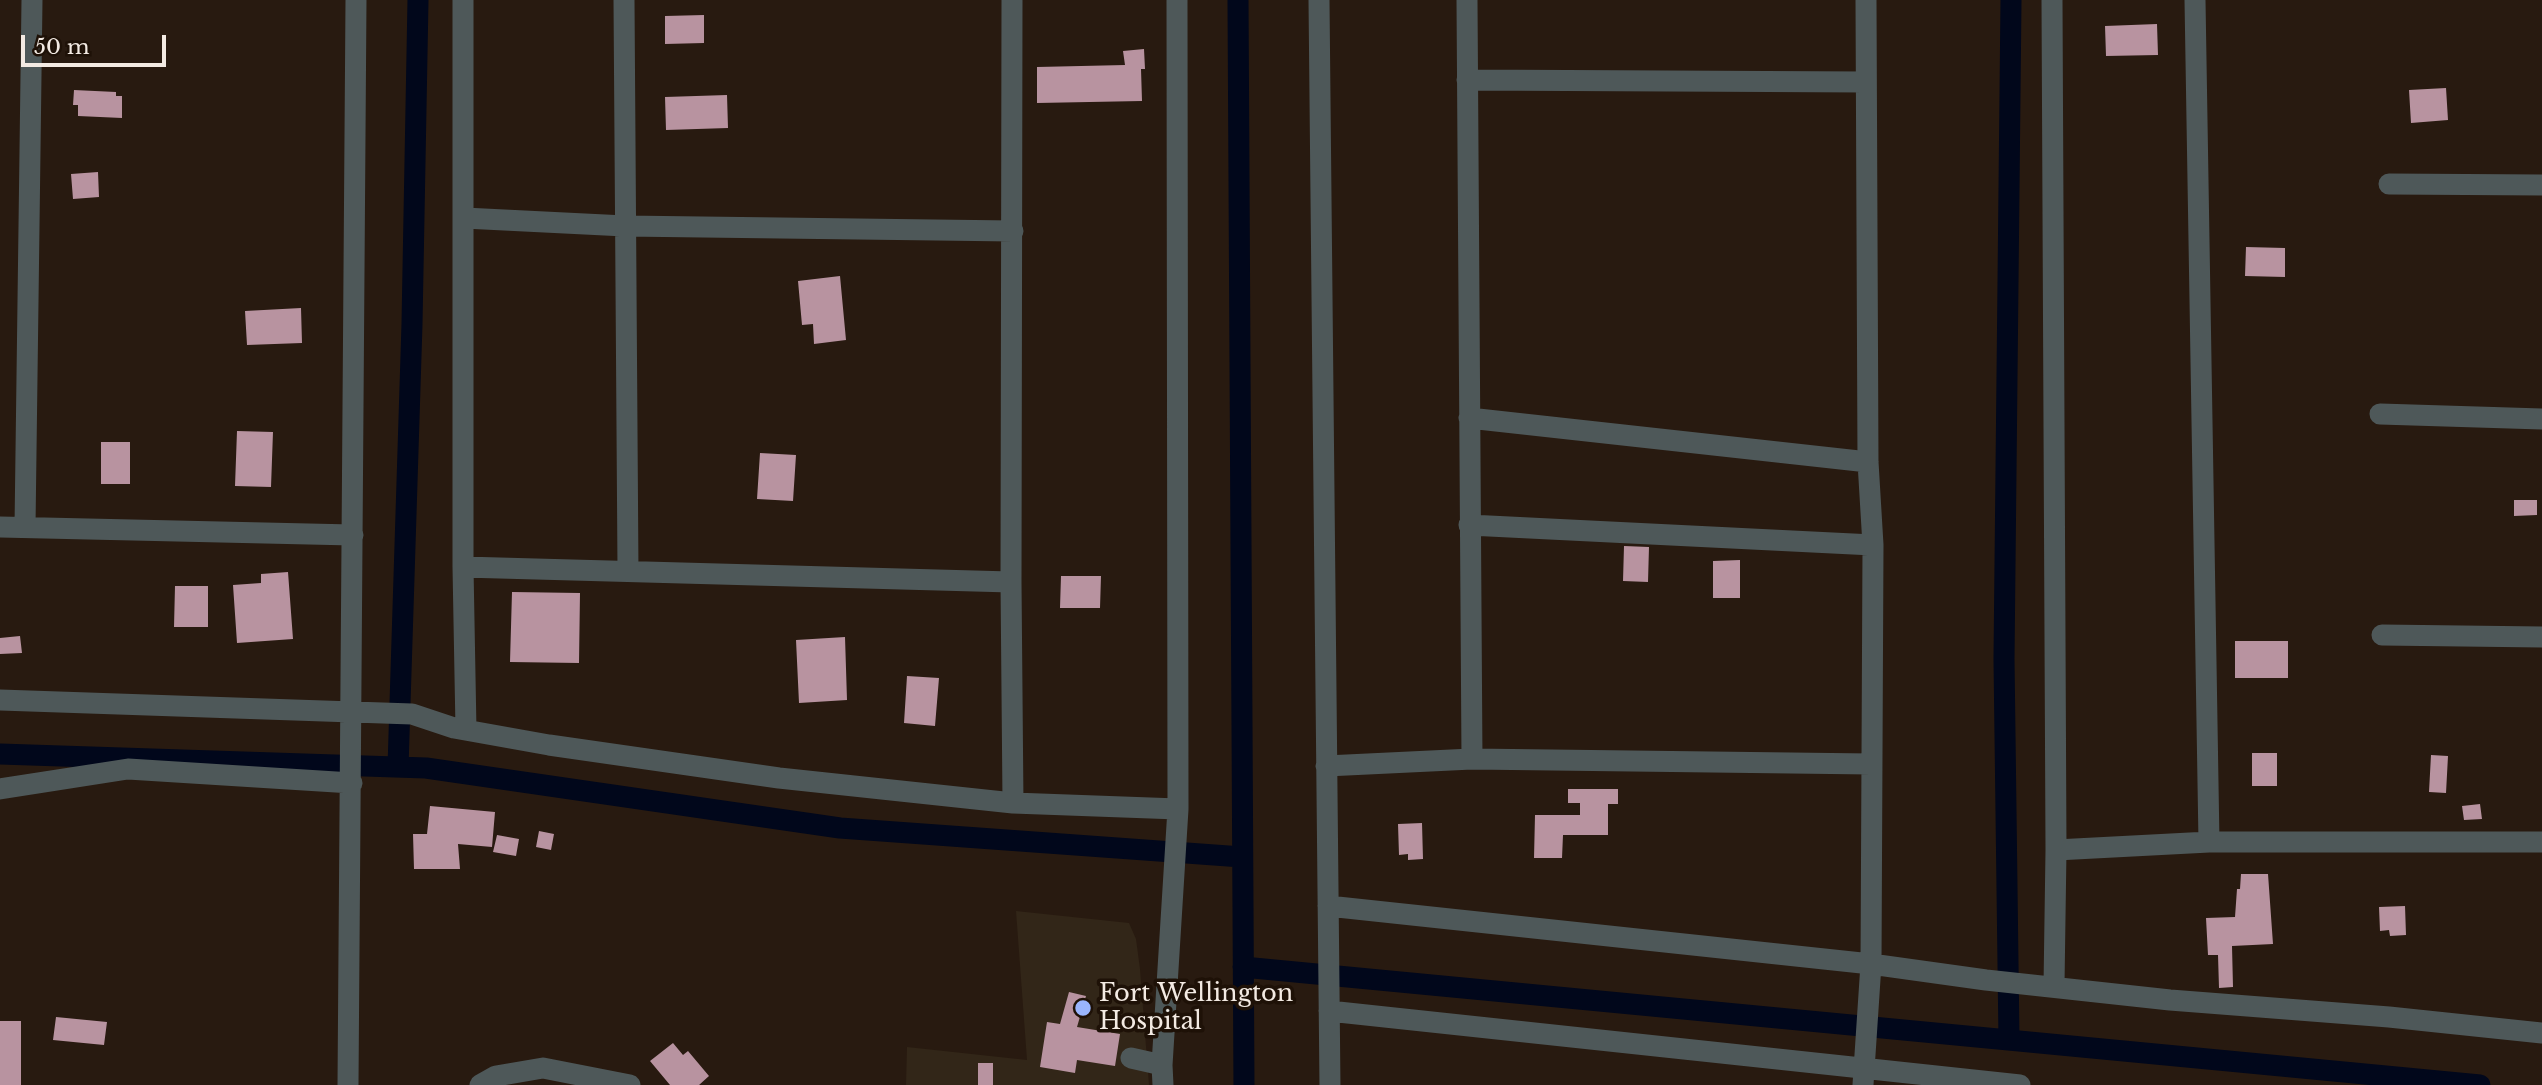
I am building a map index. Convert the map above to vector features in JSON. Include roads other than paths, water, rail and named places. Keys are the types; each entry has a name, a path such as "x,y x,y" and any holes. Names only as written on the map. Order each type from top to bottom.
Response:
{"street":[{"path":"25,527 32,0"},
{"path":"348,1085 356,0"},
{"path":"463,0 463,567 466,730"},
{"path":"624,0 628,571"},
{"path":"1012,0 1013,803"},
{"path":"1131,1058 1162,1075 1178,809 1177,0"},
{"path":"1319,0 1330,1085"},
{"path":"1467,0 1472,760"},
{"path":"1863,1077 1871,964 1873,545 1868,462 1866,0"},
{"path":"2052,0 2056,850 2054,986"},
{"path":"2195,0 2209,842"},
{"path":"1467,80 1866,82"},
{"path":"2389,184 2542,185"},
{"path":"464,218 625,226 1013,231"},
{"path":"2380,414 2542,419"},
{"path":"1469,418 1868,462"},
{"path":"1469,524 1873,545"},
{"path":"0,527 353,535"},
{"path":"463,567 1011,582"},
{"path":"2382,635 2542,637"},
{"path":"0,700 412,714 466,730 549,746 779,778 1013,803 1178,809"},
{"path":"1326,766 1472,760 1871,764"},
{"path":"0,789 128,769 352,783"},
{"path":"2056,850 2209,842 2542,842"},
{"path":"1328,906 1871,964 1986,980 2170,1000 2389,1017 2542,1033"},
{"path":"1329,1011 1863,1077 2020,1085"},
{"path":"480,1085 496,1076 543,1068 631,1085"}],"waterway":[{"path":"398,767 412,324 418,0"},
{"path":"1238,0 1244,1085"},
{"path":"2009,1040 2004,659 2011,0"},
{"path":"0,754 426,768 840,828 1242,857"},
{"path":"1243,967 2480,1085"}],"place":[{"name":"Fort Wellington Hospital","path":"1083,1008"}]}
